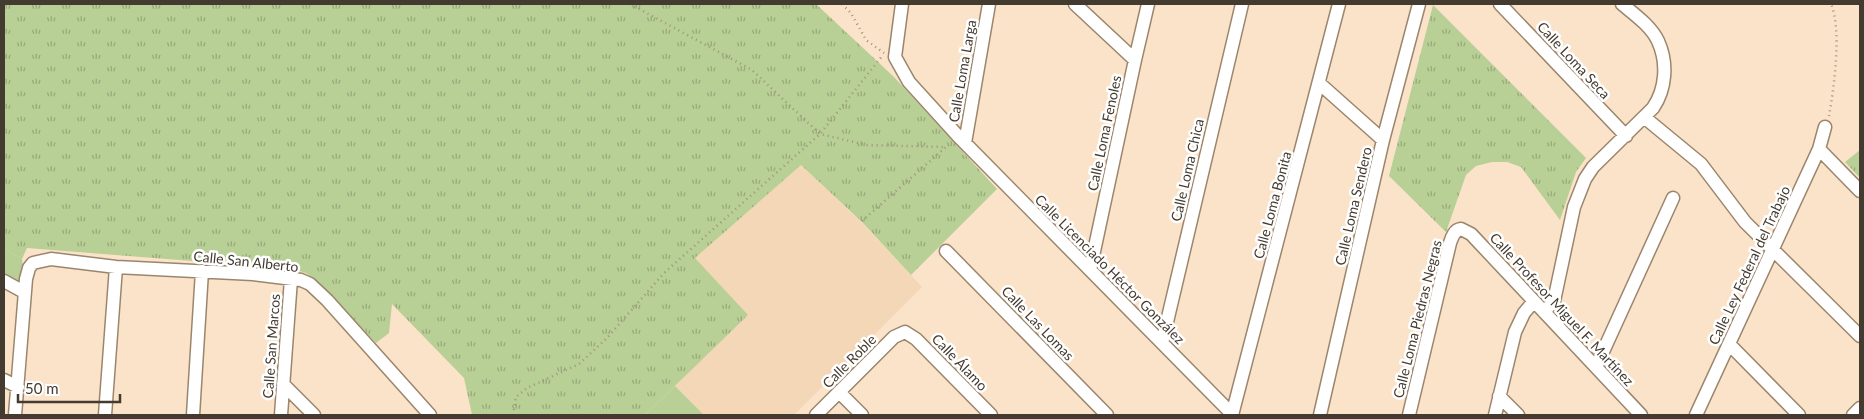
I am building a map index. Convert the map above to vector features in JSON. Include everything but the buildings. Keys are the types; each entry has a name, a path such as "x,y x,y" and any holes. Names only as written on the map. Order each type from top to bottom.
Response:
{"street":[{"path":"890,56 902,4"},
{"name":"Calle Loma Larga","path":"962,140 989,4"},
{"path":"1075,4 1134,60"},
{"name":"Calle Loma Fenoles","path":"1090,270 1134,60 1148,4"},
{"name":"Calle Loma Chica","path":"1162,343 1242,4"},
{"name":"Calle Loma Bonita","path":"1233,415 1339,4"},
{"name":"Calle Loma Sendero","path":"1320,415 1383,140 1419,4"},
{"name":"Calle Loma Seca","path":"1500,4 1626,136"},
{"path":"1544,312 1554,301 1574,206 1585,179 1593,168 1644,117 1659,99 1664,87 1664,70 1658,40 1646,25 1622,4"},
{"name":"Calle Licenciado Héctor González","path":"890,56 962,140 1233,415"},
{"path":"1319,83 1383,140"},
{"path":"1644,117 1701,164 1745,222 1860,336"},
{"name":"Calle Ley Federal del Trabajo","path":"1696,415 1819,149 1825,127"},
{"path":"1819,149 1860,191"},
{"path":"1596,367 1673,198"},
{"name":"Calle Profesor Miguel F. Martínez","path":"1457,230 1464,229 1471,234 1642,415"},
{"name":"Calle Loma Piedras Negras","path":"1409,415 1450,243 1457,230"},
{"name":"Calle Las Lomas","path":"946,251 1107,415"},
{"name":"Calle San Alberto","path":"24,292 29,268 32,263 51,259 116,267 253,274 301,280 310,284 322,295 430,415"},
{"path":"105,415 116,267"},
{"path":"193,415 202,271"},
{"name":"Calle San Marcos","path":"281,415 291,279"},
{"path":"4,281 24,292 15,415"},
{"path":"1495,415 1515,332 1524,313 1534,301"},
{"name":"Calle Roble","path":"816,415 894,337 905,332"},
{"name":"Calle Álamo","path":"905,332 916,339 991,415"},
{"path":"1729,344 1799,415"},
{"path":"4,380 18,387"},
{"path":"283,384 314,415"},
{"path":"839,392 862,415"},
{"path":"1499,396 1518,415"},
{"path":"1853,415 1860,408"}],"path":[{"path":"630,4 752,70 820,134 867,145 946,147"},
{"path":"513,415 516,397 527,388 579,364 607,338 664,273 820,134 890,56 866,40 851,13 842,4"},
{"path":"1825,127 1831,108 1837,37 1836,20 1832,4"},
{"path":"862,220 946,147 962,140"}],"shaded area":[{"path":"801,165 863,224 922,287 794,415 704,415 675,386 747,315 695,258"}],"green space":[{"path":"4,4 816,4 894,77 997,189 911,275 863,223 801,165 695,258 748,315 645,415 472,415 464,378 392,304 389,333 376,343 316,280 306,273 293,269 27,248 22,259 4,249"},
{"path":"1433,5 1586,158 1576,172 1560,220 1521,167 1507,162 1492,162 1476,166 1466,175 1446,232 1389,176"},
{"path":"1860,150 1860,178 1845,162"},
{"path":"4,249 22,259 24,272 20,281 4,274"},
{"path":"675,386 704,415 645,415"}]}
